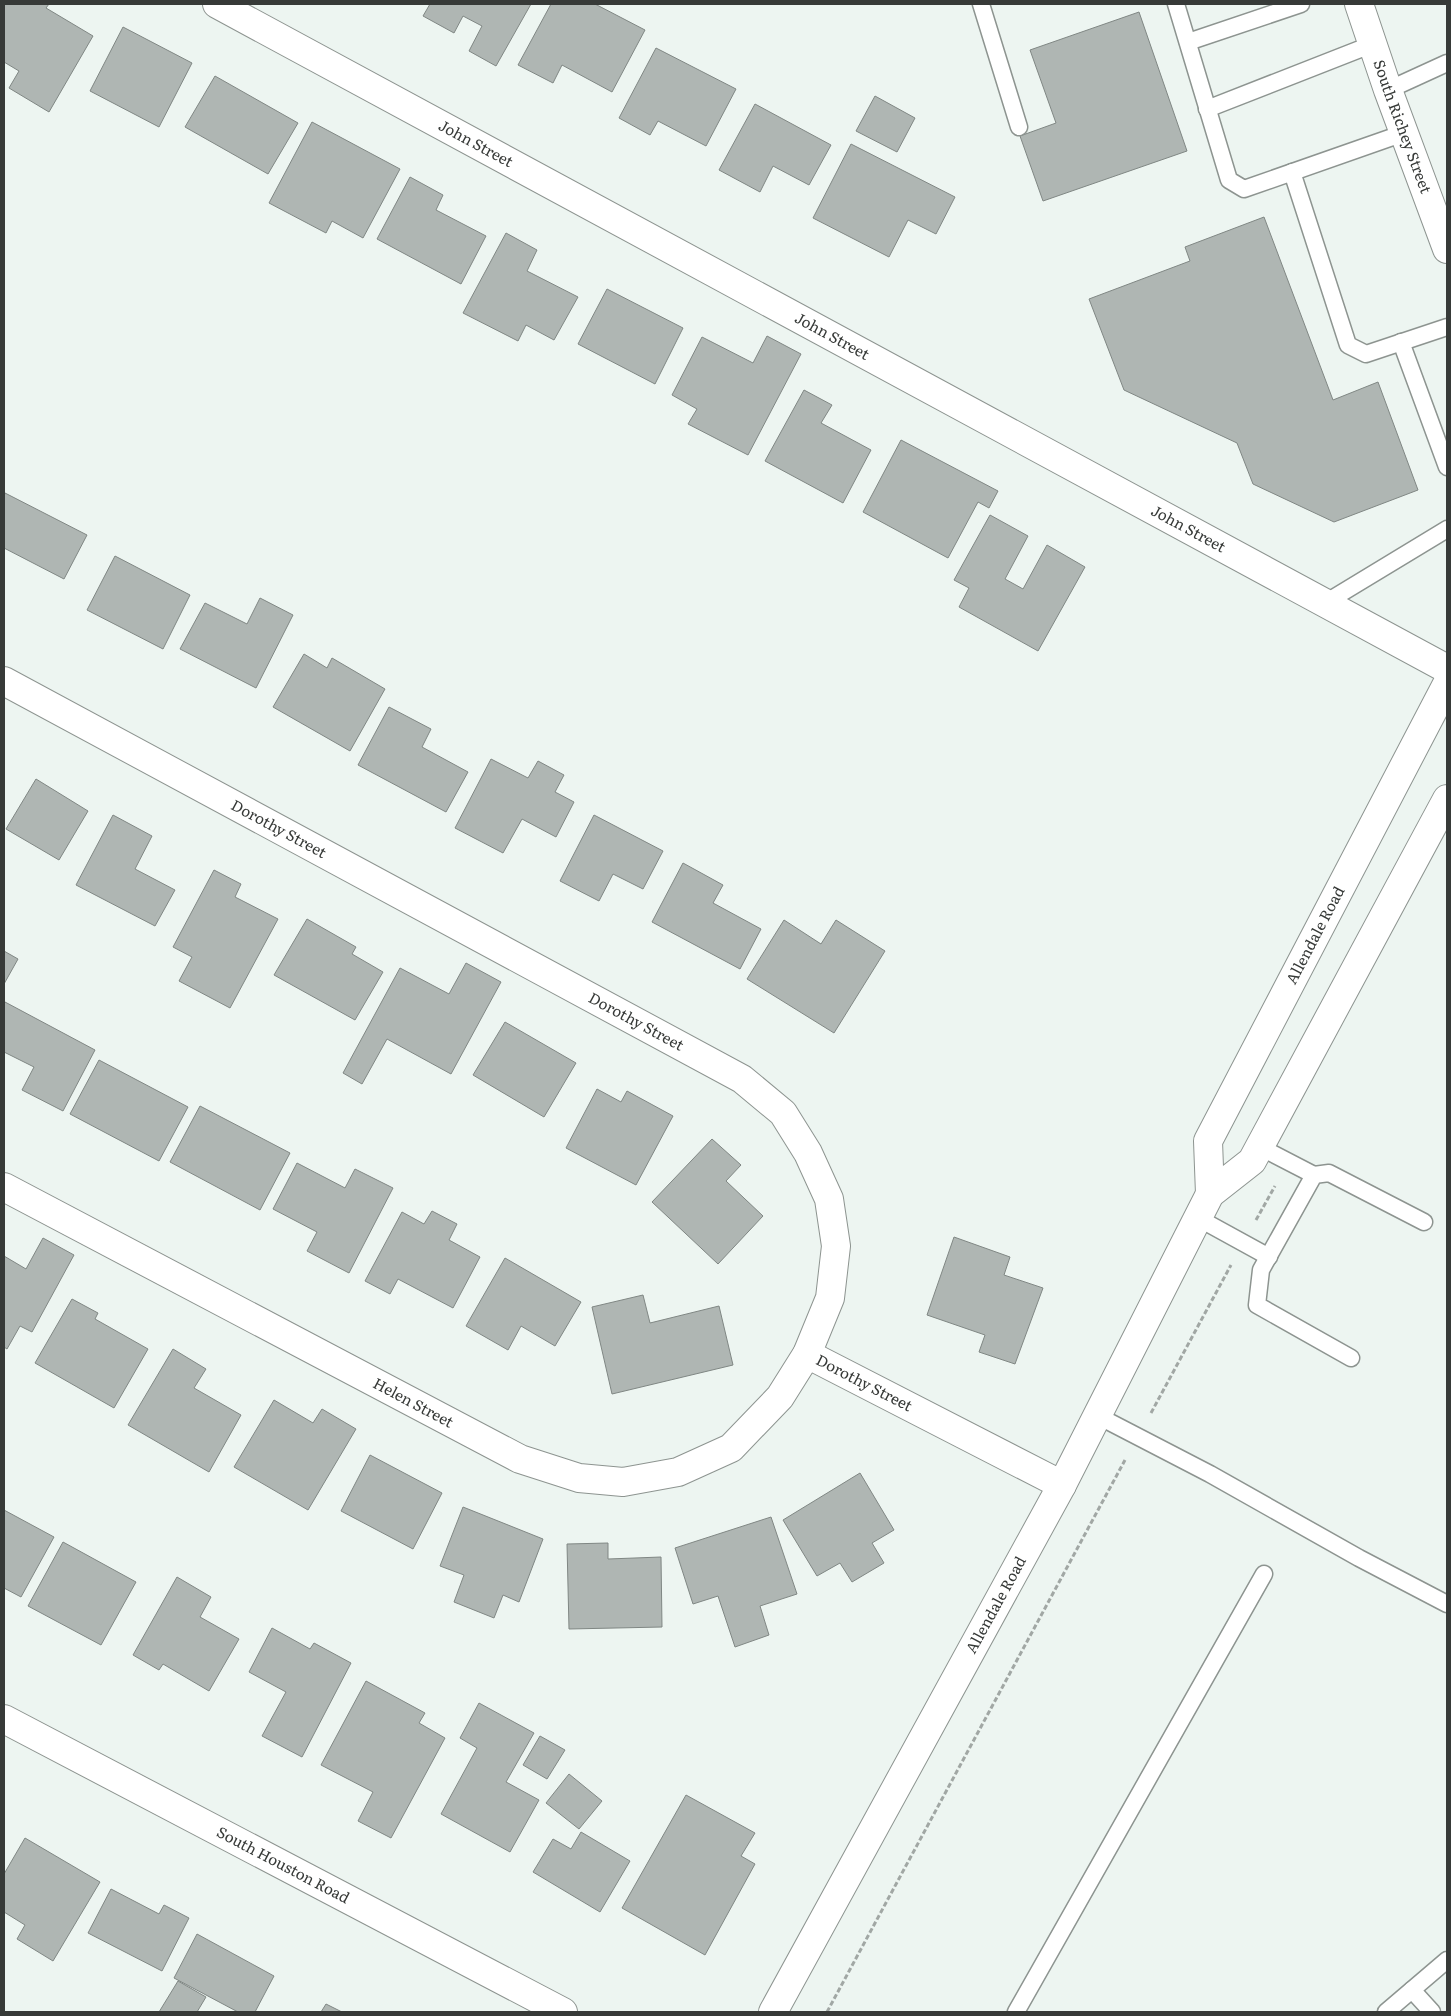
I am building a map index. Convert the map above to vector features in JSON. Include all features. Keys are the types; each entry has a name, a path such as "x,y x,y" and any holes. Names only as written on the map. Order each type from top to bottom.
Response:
{"street":[{"name":"John Street","path":"218,4 1447,669"},
{"name":"South Richey Street","path":"1360,4 1388,90 1446,242"},
{"name":"Dorothy Street","path":"4,682 742,1079 783,1113 808,1153 829,1199 836,1246 830,1298 807,1354 1062,1485"},
{"name":"Allendale Road","path":"1210,1194 1208,1141 1447,684"},
{"name":"Allendale Road","path":"773,2012 1062,1485 1210,1194 1252,1161 1447,799"},
{"name":"Helen Street","path":"4,1187 520,1460 579,1478 623,1482 678,1472 731,1448 780,1397 807,1354"},
{"name":"South Houston Road","path":"4,1719 563,2012"}],"lane":[{"path":"980,4 1019,128"},
{"path":"1176,4 1229,180 1244,189 1404,133"},
{"path":"1188,42 1301,4"},
{"path":"1207,109 1373,44"},
{"path":"1388,90 1447,63"},
{"path":"1292,172 1348,345 1366,354 1447,328"},
{"path":"1401,342 1447,466"},
{"path":"1325,603 1447,528"},
{"path":"1260,1147 1314,1175 1329,1173 1424,1222"},
{"path":"1314,1175 1261,1270 1257,1305 1352,1358"},
{"path":"1198,1218 1269,1257"},
{"path":"1098,1416 1210,1474 1359,1558 1447,1604"},
{"path":"1016,2012 1264,1574"},
{"path":"1386,2012 1447,1960"},
{"path":"1412,1990 1432,2012"}],"building":[{"path":"4,4 49,4 46,8 93,36 49,112 9,88 19,71 4,62"},
{"path":"430,4 531,4 496,66 469,51 482,26 463,16 454,33 423,16"},
{"path":"551,4 595,4 645,30 612,92 562,65 553,83 518,65"},
{"path":"1139,12 1187,151 1043,201 1020,136 1056,123 1030,50"},
{"path":"123,27 192,63 159,127 90,91"},
{"path":"656,48 736,89 706,146 658,121 650,135 619,118"},
{"path":"215,76 298,123 268,174 185,127"},
{"path":"875,96 915,118 897,152 856,131"},
{"path":"755,104 831,145 809,185 773,166 760,192 719,170"},
{"path":"312,122 400,169 363,238 332,221 326,233 269,203"},
{"path":"851,144 955,197 936,234 908,220 889,257 813,218"},
{"path":"410,177 443,195 436,210 486,236 461,284 377,239"},
{"path":"1264,217 1333,400 1378,382 1418,490 1334,522 1253,484 1237,443 1124,390 1089,299 1190,261 1185,247"},
{"path":"506,233 537,250 527,271 578,297 554,340 526,325 518,341 463,313"},
{"path":"607,289 683,328 655,384 578,344"},
{"path":"767,336 801,354 748,455 688,424 697,409 672,395 702,337 753,363"},
{"path":"804,390 832,405 821,423 871,450 843,503 765,461"},
{"path":"901,440 998,491 989,508 978,502 948,558 863,512"},
{"path":"5,493 87,535 64,579 4,548"},
{"path":"990,515 1028,536 1005,579 1023,589 1047,545 1085,567 1038,651 959,607 969,588 954,580"},
{"path":"115,556 190,595 163,649 87,610"},
{"path":"260,598 293,615 256,688 180,649 205,603 247,624"},
{"path":"304,654 327,668 332,658 385,689 350,751 273,707"},
{"path":"389,707 431,729 422,747 468,772 446,812 358,765"},
{"path":"491,759 528,778 538,761 564,775 555,792 574,802 556,837 522,819 503,853 455,828"},
{"path":"36,779 88,811 59,860 6,829"},
{"path":"113,815 152,836 135,869 175,890 155,926 76,885"},
{"path":"594,815 663,851 643,889 613,874 599,901 560,881"},
{"path":"683,863 723,885 713,903 761,929 740,969 652,922"},
{"path":"214,870 241,884 235,897 278,919 230,1008 179,981 192,957 173,947"},
{"path":"307,919 356,947 352,954 383,972 355,1020 274,975"},
{"path":"784,920 821,944 836,920 885,951 834,1033 747,979"},
{"path":"4,951 18,959 4,984"},
{"path":"466,963 501,982 451,1074 387,1039 362,1084 343,1073 400,968 449,994"},
{"path":"5,1002 95,1050 63,1111 22,1090 34,1067 4,1052"},
{"path":"505,1022 576,1063 544,1117 473,1075"},
{"path":"99,1060 188,1107 159,1161 70,1114"},
{"path":"597,1089 621,1102 627,1091 673,1116 636,1185 566,1148"},
{"path":"200,1106 290,1153 260,1210 170,1162"},
{"path":"712,1139 741,1165 726,1181 763,1216 718,1264 652,1202"},
{"path":"297,1163 345,1188 355,1169 393,1188 349,1273 307,1251 317,1232 273,1209"},
{"path":"432,1211 457,1224 449,1240 480,1257 453,1308 398,1279 390,1294 365,1281 402,1212 424,1224"},
{"path":"954,1237 1010,1257 1004,1275 1043,1288 1015,1364 979,1352 985,1335 927,1315"},
{"path":"43,1238 74,1255 32,1332 20,1326 7,1349 4,1347 4,1256 26,1269"},
{"path":"505,1258 581,1302 555,1346 521,1326 508,1350 466,1326"},
{"path":"643,1295 650,1323 719,1306 733,1365 612,1394 592,1307"},
{"path":"72,1299 98,1313 95,1319 148,1349 114,1408 35,1363"},
{"path":"173,1349 206,1369 194,1388 241,1415 209,1472 128,1425"},
{"path":"274,1400 313,1423 322,1409 356,1429 308,1510 234,1467"},
{"path":"370,1455 442,1493 413,1549 341,1511"},
{"path":"860,1473 894,1530 872,1543 884,1563 852,1582 840,1563 817,1576 783,1520"},
{"path":"463,1507 543,1539 519,1602 503,1595 494,1618 454,1602 464,1575 440,1566"},
{"path":"4,1510 54,1537 21,1597 4,1588"},
{"path":"771,1517 797,1594 760,1606 769,1635 735,1647 718,1596 693,1604 675,1548"},
{"path":"63,1542 136,1582 101,1645 28,1606"},
{"path":"608,1543 608,1559 661,1557 662,1627 569,1629 567,1544"},
{"path":"177,1577 211,1597 200,1617 239,1639 209,1691 163,1664 159,1670 133,1655"},
{"path":"272,1628 310,1649 314,1643 351,1663 302,1757 262,1736 286,1692 249,1672"},
{"path":"366,1681 425,1713 419,1723 445,1738 391,1838 358,1821 373,1792 321,1765"},
{"path":"479,1703 534,1733 506,1782 539,1800 510,1852 441,1814 477,1748 460,1738"},
{"path":"540,1736 565,1750 547,1779 523,1765"},
{"path":"569,1774 602,1801 579,1829 546,1803"},
{"path":"686,1795 755,1833 741,1856 755,1864 705,1955 622,1908"},
{"path":"581,1832 630,1861 600,1912 533,1872 553,1839 571,1849"},
{"path":"25,1838 100,1882 53,1961 17,1939 25,1925 4,1912 4,1874"},
{"path":"111,1889 159,1914 164,1905 189,1918 162,1971 88,1933"},
{"path":"197,1934 274,1976 255,2012 238,2012 174,1978"},
{"path":"178,1981 206,1997 197,2012 159,2012"},
{"path":"326,2004 342,2012 321,2012"}]}
